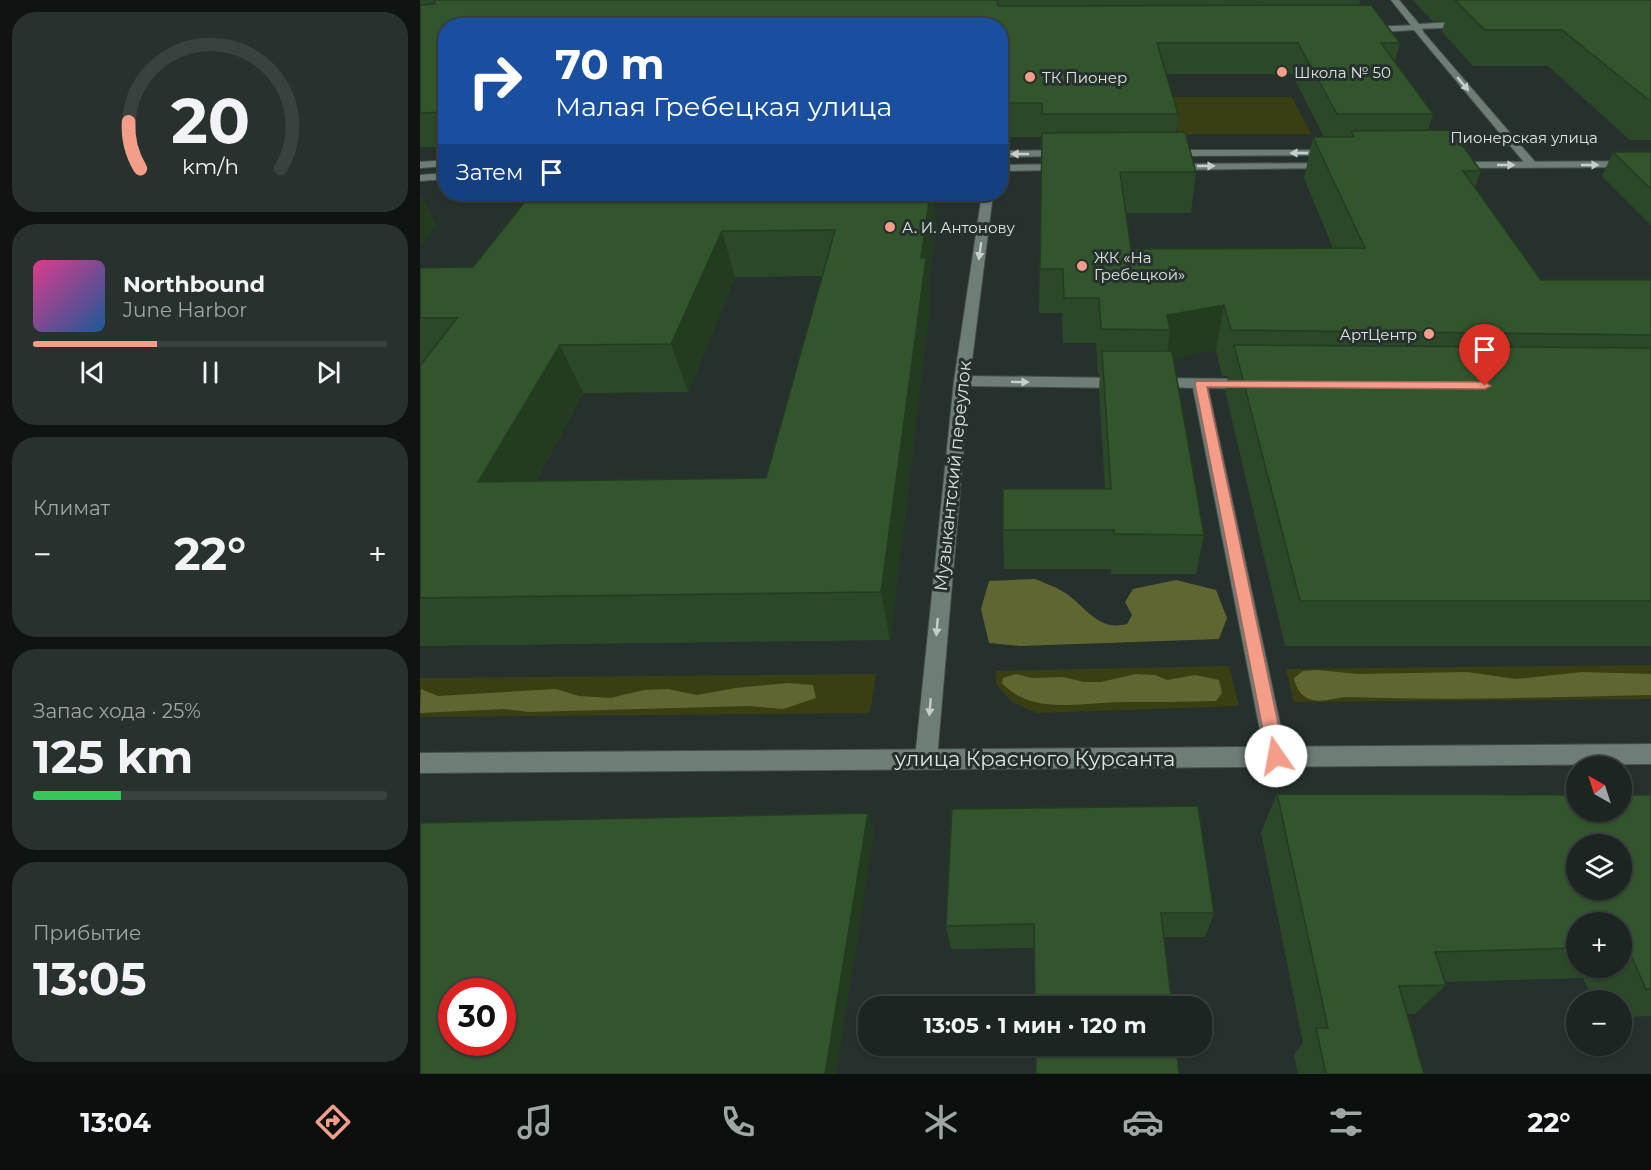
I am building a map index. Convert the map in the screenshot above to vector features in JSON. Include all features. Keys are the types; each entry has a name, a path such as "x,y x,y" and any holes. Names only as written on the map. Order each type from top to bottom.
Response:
{"street":[{"path":"1395,0 1420,34 1532,165"},
{"path":"1355,30 1484,24"},
{"name":"Пионерская улица","path":"1500,152 1651,152"},
{"path":"1008,153 1077,153"},
{"path":"1153,153 1341,153"},
{"path":"420,165 438,164"},
{"name":"Пионерская улица","path":"1437,165 1651,164"},
{"path":"1154,167 1342,166"},
{"path":"1008,168 1071,167"},
{"path":"420,178 438,177"},
{"name":"Музыкантский переулок","path":"926,759 962,381 986,201"},
{"path":"962,381 1272,384"},
{"path":"1200,384 1276,756"},
{"name":"улица Красного Курсанта","path":"420,763 1651,754"}],"green space":[{"path":"1168,97 1292,97 1311,134 1178,134"},
{"path":"1035,579 1070,596 1099,621 1107,624 1127,624 1132,615 1125,602 1133,589 1176,580 1216,590 1227,618 1219,639 1020,646 989,643 981,609 989,581"},
{"path":"1651,665 1651,699 1294,702 1286,669"},
{"path":"1229,666 1239,706 1038,713 1012,702 996,684 996,671"},
{"path":"1303,671 1358,674 1467,672 1516,679 1582,672 1651,674 1651,695 1463,699 1345,697 1314,700 1306,698 1301,693 1294,678"},
{"path":"876,674 870,713 420,717 420,678"},
{"path":"1016,674 1032,678 1063,677 1084,682 1101,682 1136,674 1155,675 1167,680 1195,675 1219,680 1222,693 1216,701 1043,704 1014,693 1002,683 1003,678"},
{"path":"788,683 813,685 816,698 783,709 748,706 529,712 504,709 420,713 421,689 438,696 556,689 579,696 610,698 644,690 668,689 697,695 736,688"}],"building":[{"path":"434,0 998,0 999,6 1371,5 1400,43 1381,43 1433,114 1337,114 1298,43 1157,43 1178,114 1042,114 1042,103 1008,103 1008,18 438,18 438,112 420,113 420,5 435,4"},
{"path":"1455,0 1651,0 1651,100 1562,30 1485,30"},
{"path":"1451,130 1481,171 1463,171 1541,280 1651,280 1651,335 1231,330 1224,305 1167,315 1170,330 1101,329 1099,298 1064,298 1063,269 1040,269 1042,133 1185,132 1196,172 1120,172 1131,249 1365,248 1313,137 1354,137 1351,131"},
{"path":"1613,152 1651,152 1651,189"},
{"path":"525,201 929,201 921,258 926,258 881,592 420,598 420,366 457,318 420,318 420,268 473,267","holes":["835,230 766,478 478,482 560,345 671,344 722,231"]},
{"path":"1234,345 1651,348 1651,601 1300,601"},
{"path":"1102,351 1172,351 1204,535 1114,534 1114,530 1003,530 1003,489 1111,489"},
{"path":"1277,794 1566,795 1566,822 1632,822 1632,795 1651,795 1651,989 1646,989 1632,958 1632,912 1566,912 1566,948 1435,952 1446,985 1399,986 1424,1074 1326,1074 1316,1028 1328,1028"},
{"path":"1198,806 1214,913 1161,913 1171,996 1035,996 1034,924 946,926 952,809"},
{"path":"868,813 825,1074 420,1074 420,823"},
{"path":"1036,1056 1177,1056 1179,1074 1036,1074"}],"place":[{"name":"Школа № 50","path":"1282,72"},
{"name":"ТК Пионер","path":"1030,77"},
{"name":"А. И. Антонову","path":"890,227"},
{"name":"ЖК «На Гребецкой»","path":"1082,266"},
{"name":"АртЦентр","path":"1429,334"}],"route":[{"path":"1276,756 1200,384 1485,386"}]}
